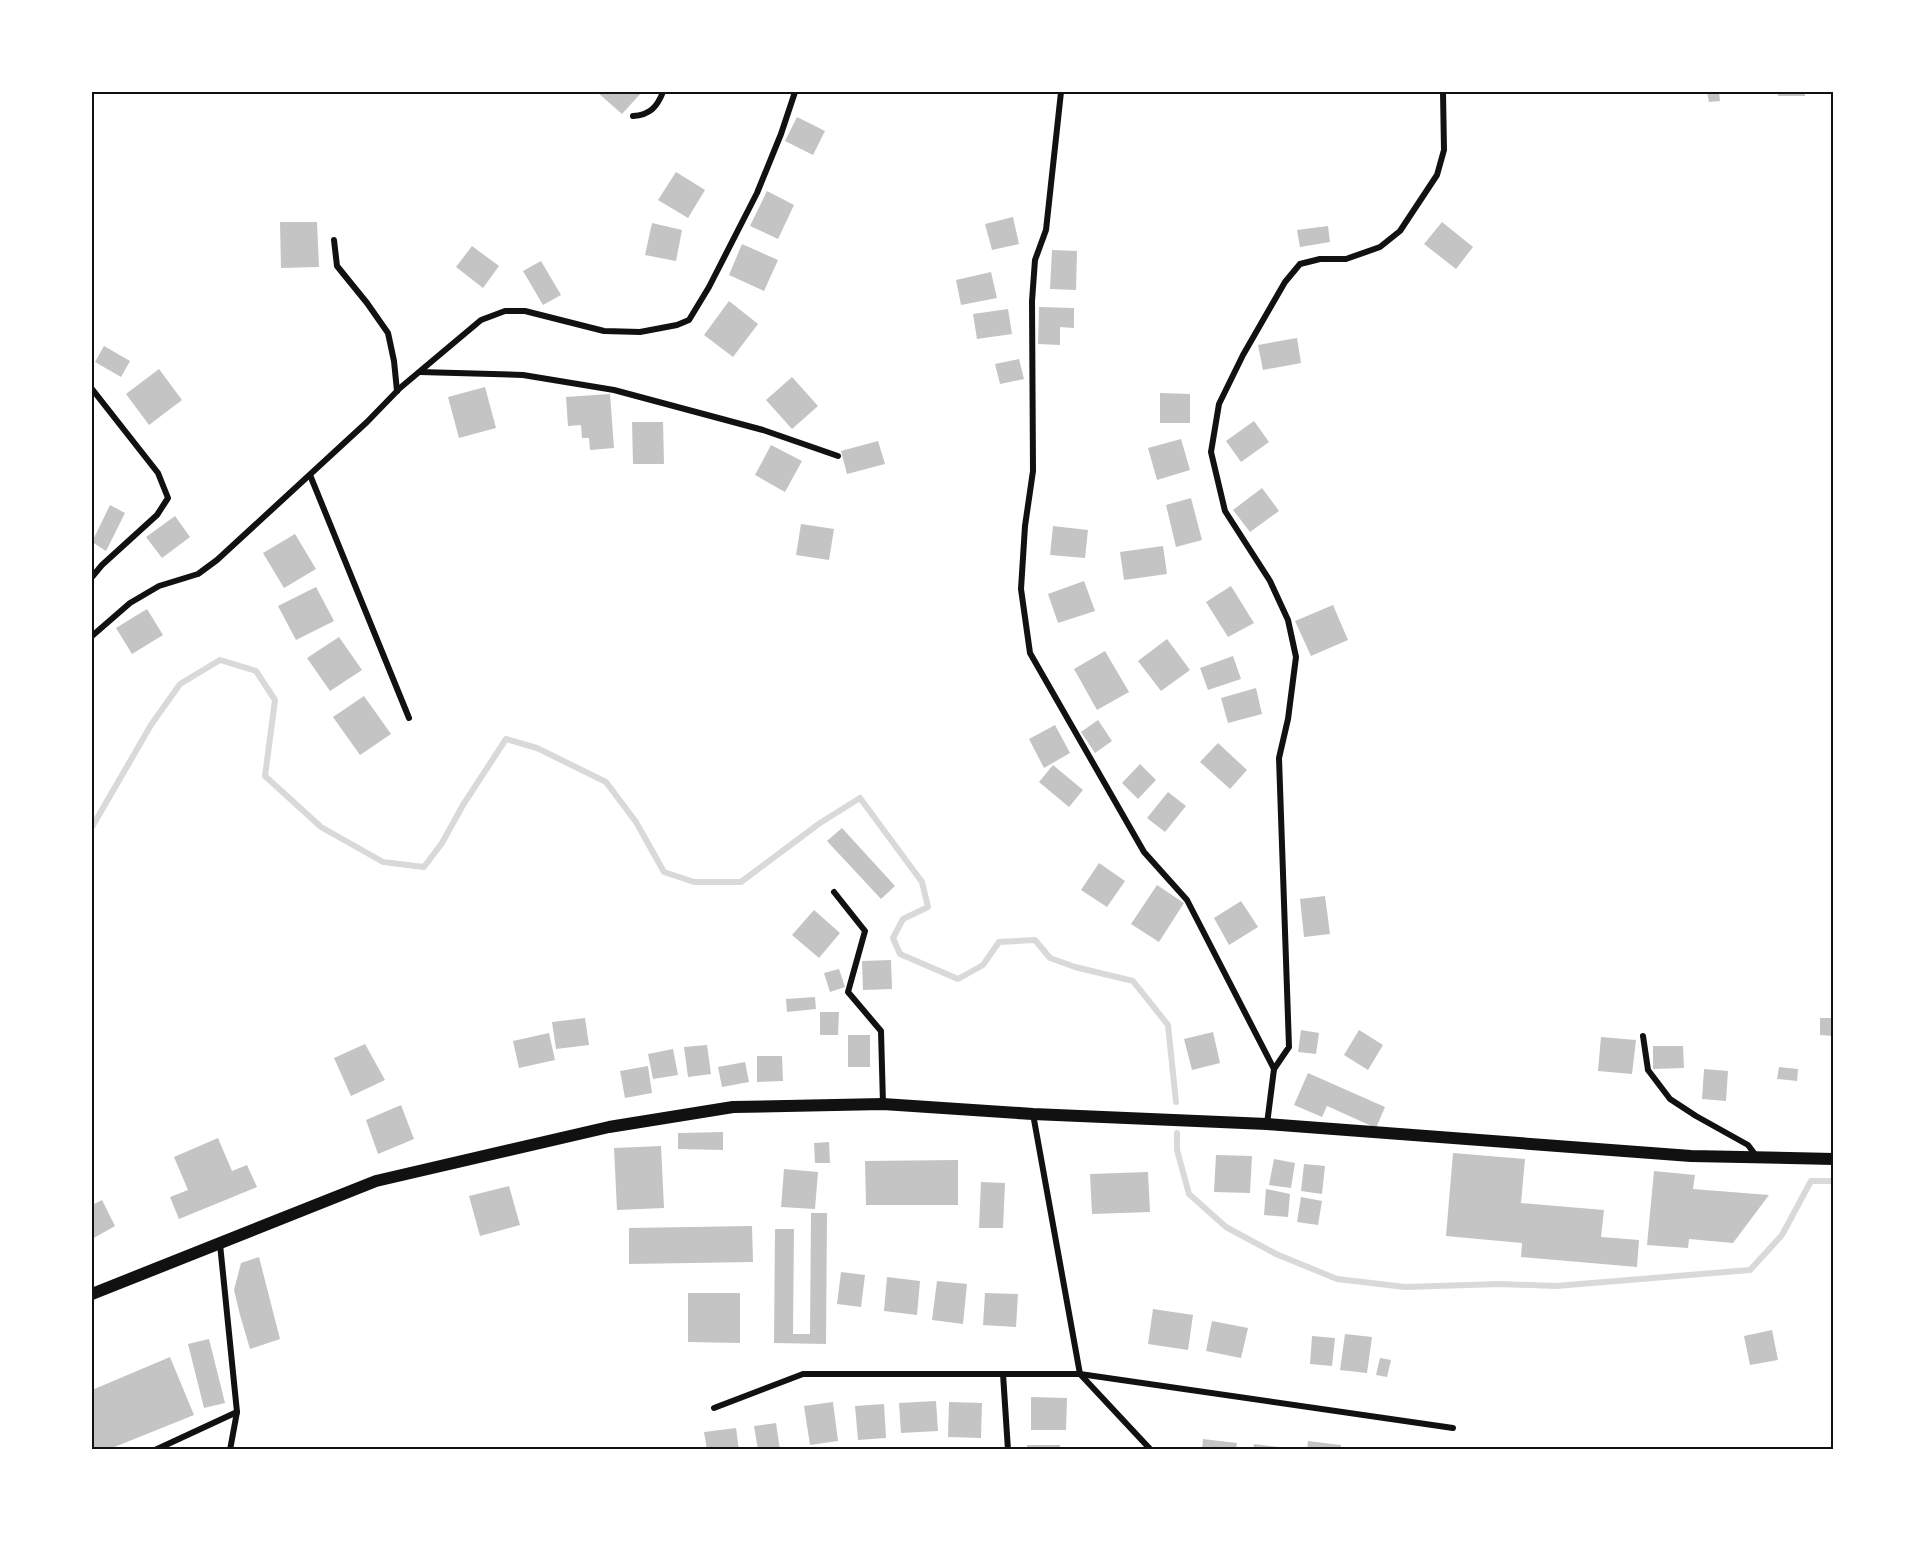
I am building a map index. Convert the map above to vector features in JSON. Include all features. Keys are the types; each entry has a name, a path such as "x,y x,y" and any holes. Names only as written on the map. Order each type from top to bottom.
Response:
{"main road":[{"path":"92,1294 376,1181 609,1127 733,1107 883,1104 1267,1125 1691,1156 1833,1159"}],"street":[{"path":"633,116 646,115 657,105 663,92"},
{"path":"92,636 130,603 159,586 198,574 217,560 397,391 481,320 505,310 525,311 604,331 640,332 677,325 689,320 757,193 795,92"},
{"path":"1061,92 1046,230 1035,260 1032,302 1034,471 1025,526 1021,589 1030,653 1144,852 1187,900 1274,1069"},
{"path":"1267,1125 1274,1069 1289,1047 1279,758 1288,719 1296,657 1287,620 1270,581 1225,511 1211,452 1219,404 1269,309 1285,282 1300,264 1320,259 1346,259 1380,247 1400,231 1437,175 1444,150 1443,92"},
{"path":"334,240 337,266 388,333 397,391"},
{"path":"420,372 523,375 614,390 764,430 838,456"},
{"path":"92,389 158,473 168,498 157,515 92,577"},
{"path":"309,475 409,718"},
{"path":"834,892 865,931 848,992 881,1031 883,1104"},
{"path":"1642,1036 1648,1070 1670,1099 1748,1145 1757,1157"},
{"path":"1033,1114 1080,1374 1151,1449"},
{"path":"220,1244 237,1412 230,1449"},
{"path":"714,1407 803,1374 1080,1374 1453,1428"},
{"path":"1003,1374 1008,1449"},
{"path":"155,1449 237,1412"}],"building":[{"path":"597,92 642,92 622,114"},
{"path":"1707,92 1719,92 1720,101 1709,102"},
{"path":"1778,92 1805,92 1805,96 1778,96"},
{"path":"797,117 825,131 813,155 785,141"},
{"path":"676,172 705,190 688,218 658,200"},
{"path":"767,191 794,205 778,239 750,226"},
{"path":"1013,217 1019,244 992,250 985,224"},
{"path":"280,222 317,222 319,267 281,268"},
{"path":"1442,222 1473,247 1456,269 1424,244"},
{"path":"652,223 682,230 676,261 645,255"},
{"path":"1328,226 1330,242 1300,247 1297,230"},
{"path":"742,244 778,260 764,291 729,275"},
{"path":"472,246 499,266 483,288 456,267"},
{"path":"1052,250 1077,251 1076,290 1050,289"},
{"path":"541,261 561,295 543,305 523,271"},
{"path":"991,272 997,298 961,305 956,280"},
{"path":"729,301 758,324 733,357 704,335"},
{"path":"1039,307 1074,308 1074,328 1060,327 1060,345 1038,344"},
{"path":"1008,309 1012,334 977,339 973,314"},
{"path":"1297,338 1301,363 1263,370 1258,345"},
{"path":"104,346 130,361 121,377 95,362"},
{"path":"1019,359 1024,379 1000,384 995,364"},
{"path":"159,369 182,400 149,425 126,394"},
{"path":"792,377 818,406 792,429 766,400"},
{"path":"485,387 496,428 459,438 448,397"},
{"path":"1160,393 1190,394 1190,423 1160,423"},
{"path":"610,394 614,448 590,450 589,438 582,438 581,425 568,426 566,397"},
{"path":"1254,421 1269,442 1241,462 1226,441"},
{"path":"632,422 663,422 664,464 633,464"},
{"path":"1181,439 1190,470 1157,480 1148,448"},
{"path":"878,441 885,464 847,474 841,451"},
{"path":"771,445 802,461 785,492 755,475"},
{"path":"1262,488 1279,511 1250,532 1233,510"},
{"path":"1191,498 1202,540 1176,547 1166,505"},
{"path":"110,505 125,513 106,551 92,542"},
{"path":"175,516 190,537 162,558 146,537"},
{"path":"801,524 834,529 829,560 796,555"},
{"path":"1053,526 1088,530 1085,558 1050,555"},
{"path":"295,534 316,569 284,588 263,553"},
{"path":"1163,546 1167,574 1124,580 1120,552"},
{"path":"1084,581 1095,611 1058,623 1048,594"},
{"path":"1231,586 1254,623 1228,637 1206,602"},
{"path":"316,587 334,621 296,640 278,606"},
{"path":"1333,605 1348,640 1311,656 1295,621"},
{"path":"147,609 163,635 132,654 116,628"},
{"path":"339,637 362,670 330,691 307,658"},
{"path":"1167,639 1190,670 1161,691 1138,661"},
{"path":"1105,651 1129,692 1097,710 1074,669"},
{"path":"1233,656 1241,679 1208,690 1200,668"},
{"path":"1256,688 1262,714 1228,723 1221,698"},
{"path":"364,696 391,734 360,755 333,717"},
{"path":"1098,720 1112,741 1095,753 1081,732"},
{"path":"1055,725 1070,753 1044,768 1029,739"},
{"path":"1218,743 1247,770 1230,789 1200,762"},
{"path":"1140,764 1156,780 1138,799 1122,783"},
{"path":"1053,765 1083,790 1069,807 1039,782"},
{"path":"1168,792 1186,806 1165,832 1147,818"},
{"path":"842,828 895,886 881,899 827,841"},
{"path":"1099,863 1125,881 1107,907 1081,890"},
{"path":"1157,885 1184,903 1159,942 1131,924"},
{"path":"1325,896 1330,934 1304,937 1300,899"},
{"path":"1241,901 1258,927 1229,945 1214,918"},
{"path":"814,910 840,933 819,958 792,935"},
{"path":"891,960 892,989 863,990 862,961"},
{"path":"839,969 845,987 830,992 824,973"},
{"path":"815,997 816,1009 787,1012 786,999"},
{"path":"820,1012 839,1012 838,1035 820,1035"},
{"path":"585,1018 589,1045 556,1049 552,1022"},
{"path":"1820,1018 1834,1018 1834,1036 1820,1035"},
{"path":"1301,1030 1319,1033 1316,1054 1298,1052"},
{"path":"1359,1030 1383,1045 1368,1070 1344,1055"},
{"path":"1213,1032 1220,1063 1192,1070 1184,1039"},
{"path":"549,1033 555,1060 519,1068 513,1041"},
{"path":"848,1035 870,1035 870,1067 848,1067"},
{"path":"1601,1037 1636,1040 1632,1074 1598,1071"},
{"path":"365,1044 385,1080 351,1096 334,1058"},
{"path":"707,1045 711,1074 688,1077 684,1047"},
{"path":"1653,1046 1683,1046 1684,1068 1653,1069"},
{"path":"673,1049 678,1075 653,1079 648,1054"},
{"path":"757,1056 782,1056 783,1081 757,1082"},
{"path":"745,1062 749,1082 722,1087 718,1067"},
{"path":"648,1066 652,1093 625,1098 620,1071"},
{"path":"1779,1067 1798,1069 1797,1081 1777,1079"},
{"path":"1704,1069 1728,1071 1726,1101 1702,1099"},
{"path":"1308,1073 1385,1107 1376,1128 1327,1106 1322,1117 1294,1105"},
{"path":"401,1105 414,1139 378,1154 366,1120"},
{"path":"723,1132 723,1150 678,1149 678,1133"},
{"path":"218,1138 232,1171 247,1165 257,1187 179,1219 170,1197 188,1190 174,1157"},
{"path":"829,1142 830,1163 815,1163 814,1143"},
{"path":"661,1146 664,1208 617,1210 614,1148"},
{"path":"1453,1153 1525,1159 1521,1203 1604,1210 1601,1237 1639,1240 1637,1267 1521,1257 1522,1243 1446,1236"},
{"path":"1216,1155 1252,1156 1250,1193 1214,1192"},
{"path":"1274,1159 1295,1163 1291,1188 1269,1185"},
{"path":"958,1160 958,1205 866,1205 865,1161"},
{"path":"1304,1164 1325,1166 1322,1194 1301,1191"},
{"path":"784,1169 818,1172 815,1209 781,1207"},
{"path":"1654,1171 1695,1175 1693,1189 1769,1195 1733,1243 1689,1239 1688,1248 1647,1245"},
{"path":"1148,1172 1150,1212 1092,1214 1090,1174"},
{"path":"981,1182 1005,1183 1003,1228 979,1228"},
{"path":"509,1186 520,1225 480,1236 469,1196"},
{"path":"1266,1189 1290,1194 1288,1217 1264,1215"},
{"path":"1301,1197 1322,1201 1318,1225 1297,1222"},
{"path":"102,1200 115,1226 92,1239 92,1205"},
{"path":"811,1213 827,1213 826,1344 774,1343 775,1229 794,1229 793,1334 810,1334"},
{"path":"752,1226 753,1262 629,1264 629,1228"},
{"path":"259,1257 280,1339 250,1349 234,1290 241,1263"},
{"path":"841,1272 865,1275 861,1307 837,1304"},
{"path":"887,1277 920,1281 917,1315 884,1311"},
{"path":"937,1281 967,1284 963,1324 932,1320"},
{"path":"688,1293 740,1293 740,1343 688,1342"},
{"path":"985,1293 1018,1294 1016,1327 983,1325"},
{"path":"1153,1309 1193,1315 1188,1350 1148,1344"},
{"path":"1212,1321 1248,1328 1241,1358 1206,1351"},
{"path":"1772,1330 1778,1360 1750,1365 1744,1336"},
{"path":"1345,1334 1372,1337 1367,1373 1340,1370"},
{"path":"1312,1336 1335,1338 1332,1366 1310,1364"},
{"path":"209,1339 225,1403 204,1408 188,1344"},
{"path":"170,1357 194,1415 107,1450 92,1450 92,1390"},
{"path":"1380,1358 1391,1360 1387,1377 1376,1375"},
{"path":"1031,1397 1067,1398 1066,1430 1031,1430"},
{"path":"936,1401 938,1431 901,1433 899,1403"},
{"path":"833,1402 838,1441 810,1445 804,1406"},
{"path":"949,1402 982,1403 981,1438 948,1437"},
{"path":"884,1404 886,1438 858,1440 855,1406"},
{"path":"776,1423 780,1450 758,1450 754,1426"},
{"path":"736,1428 739,1450 707,1450 704,1432"},
{"path":"1203,1439 1237,1443 1236,1450 1202,1450"},
{"path":"1308,1441 1341,1445 1341,1450 1307,1450"},
{"path":"1254,1444 1287,1448 1287,1450 1253,1450"},
{"path":"1027,1445 1060,1445 1060,1450 1027,1450"}],"waterway":[{"path":"92,827 151,725 180,684 220,660 256,671 275,700 265,776 321,827 383,862 424,867 442,843 463,805 506,739 537,748 606,782 636,822 664,872 694,882 741,882 820,823 860,798 922,882 928,907 903,919 893,938 900,954 958,979 983,965 999,942 1035,940 1050,958 1075,967 1133,981 1168,1025 1176,1102"},
{"path":"1177,1133 1177,1150 1189,1194 1226,1227 1276,1254 1337,1279 1405,1287 1500,1284 1556,1286 1750,1270 1782,1235 1811,1181 1834,1181"}]}
